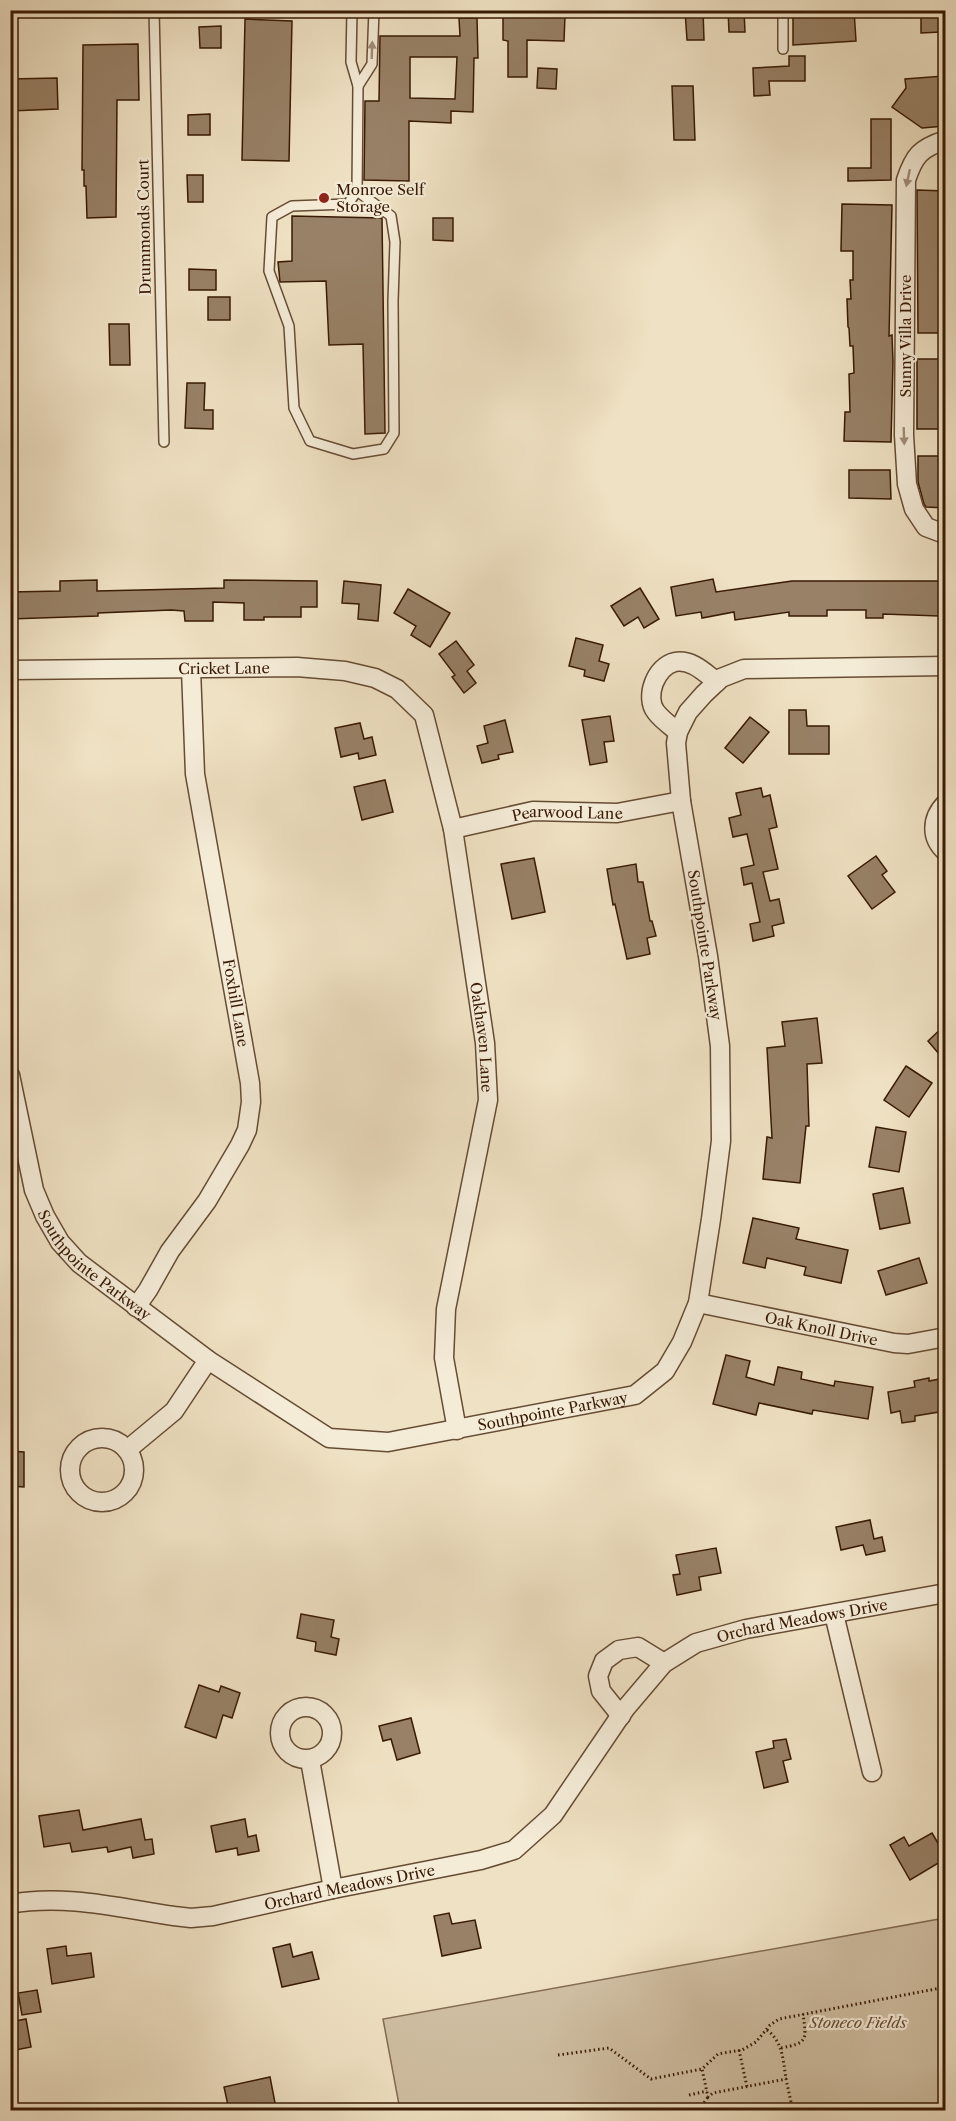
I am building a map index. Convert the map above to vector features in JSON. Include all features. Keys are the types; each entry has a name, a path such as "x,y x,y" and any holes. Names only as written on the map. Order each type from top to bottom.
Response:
{"street":[{"name":"Sunny Villa Drive","path":"945,140 932,144 913,159 906,180 904,435 907,484 914,509 926,527 942,533 945,531"},
{"path":"717,682 693,664 674,662 657,675 651,695 653,705 656,712 678,732 688,712 721,678 744,669 945,666"},
{"name":"Cricket Lane","path":"10,670 297,667 345,670 375,678 397,689 424,715"},
{"name":"Foxhill Lane","path":"136,1307 170,1251 207,1202 236,1152 247,1130 251,1102 246,1060 195,774 191,669"},
{"name":"Oakhaven Lane","path":"424,715 453,829 485,1043 488,1100 446,1309 444,1358 457,1430"},
{"name":"Southpointe Parkway","path":"10,1075 34,1190 60,1242 79,1263 208,1360 329,1438 388,1442 635,1395 665,1371 682,1342 698,1303 721,1141 720,1046 708,956 681,801 676,744 678,732"},
{"name":"Pearwood Lane","path":"453,829 533,811 617,813 681,801"},
{"path":"945,803 939,810 934,830 936,841 945,852"},
{"name":"Oak Knoll Drive","path":"698,1303 894,1343 908,1344 945,1337"},
{"path":"127,1450 174,1411 208,1360"},
{"name":"Orchard Meadows Drive","path":"10,1904 45,1899 65,1900 191,1918 213,1916 333,1889 481,1860 514,1850 553,1815 621,1716 664,1663 696,1643 746,1629 945,1593"},
{"path":"834,1614 872,1772"},
{"path":"621,1716 601,1691 598,1676 604,1661 620,1650 638,1647 664,1663"},
{"path":"310,1760 333,1889"}],"lane":[{"name":"Drummonds Court","path":"154,10 164,442"},
{"path":"352,10 351,62 358,86 357,191 348,204 292,206 272,217 269,270 289,326 294,408 310,441 353,454 384,449 394,432 394,242 391,216 357,191"},
{"path":"358,86 372,64 374,10"},
{"path":"783,10 783,49"}],"path":[{"path":"558,2055 609,2048 651,2079 702,2069 718,2054 739,2050 756,2042 774,2021 779,2019 945,1987"},
{"path":"781,2048 800,2044 805,2039 803,2014"},
{"path":"767,2030 777,2038 781,2048 791,2102"},
{"path":"739,2050 747,2087"},
{"path":"702,2069 708,2097"},
{"path":"699,2110 713,2093 786,2079"},
{"path":"689,2095 707,2091"}],"green space":[{"name":"Stoneco Fields","path":"945,1918 945,2110 400,2110 383,2019"}],"building":[{"path":"685,10 703,10 704,40 687,40"},
{"path":"728,10 744,10 745,32 729,32"},
{"path":"793,10 854,10 856,41 793,45"},
{"path":"921,10 939,10 940,32 921,33"},
{"path":"503,15 565,16 564,41 527,40 527,77 508,77 508,41 503,40"},
{"path":"459,18 477,18 478,58 474,58 473,112 451,111 451,123 409,121 409,181 364,180 365,101 379,101 380,36 460,36","holes":["410,57 457,57 455,99 410,98"]},
{"path":"245,19 292,21 289,161 242,160"},
{"path":"221,26 221,48 200,48 199,27"},
{"path":"138,44 139,100 117,100 116,217 87,218 86,186 84,186 84,170 82,170 83,45"},
{"path":"789,56 805,56 805,81 769,81 770,95 754,96 753,68 789,66"},
{"path":"538,68 557,69 556,89 537,88"},
{"path":"944,76 945,126 922,128 892,107 906,88 905,79"},
{"path":"57,78 58,109 10,111 10,79"},
{"path":"672,86 693,86 695,140 674,140"},
{"path":"210,114 210,135 188,135 188,115"},
{"path":"871,119 891,119 891,180 848,181 848,168 871,168"},
{"path":"187,175 203,175 203,202 188,202"},
{"path":"917,190 945,191 945,333 918,333"},
{"path":"842,204 892,205 889,336 892,335 893,362 891,442 844,441 845,412 850,412 849,374 854,373 847,299 851,299 853,251 841,251"},
{"path":"292,216 382,218 385,433 365,434 363,344 329,345 326,281 280,282 278,262 292,261"},
{"path":"433,218 453,218 453,241 433,240"},
{"path":"189,269 216,270 216,290 189,290"},
{"path":"208,297 230,297 230,320 208,320"},
{"path":"109,324 129,324 130,365 110,365"},
{"path":"917,359 945,359 945,429 917,429"},
{"path":"187,383 205,383 204,410 213,410 213,429 185,428"},
{"path":"918,456 945,456 945,508 926,507 924,504 918,482"},
{"path":"849,470 890,470 891,499 849,498"},
{"path":"713,579 716,592 792,581 939,581 939,616 883,614 883,618 866,618 866,610 827,610 827,616 789,616 789,612 735,620 734,612 702,618 701,612 676,616 671,587"},
{"path":"97,580 97,591 224,588 224,580 317,581 317,607 301,607 301,617 264,617 264,620 244,620 244,603 213,602 213,621 185,621 184,611 171,610 98,613 98,616 10,619 10,592 60,591 60,581"},
{"path":"344,581 381,585 378,621 358,619 359,604 342,603"},
{"path":"640,588 659,619 644,628 638,617 624,626 611,606"},
{"path":"408,589 450,613 430,647 411,635 416,626 394,613"},
{"path":"576,638 603,645 599,661 609,664 604,681 584,676 585,670 569,666"},
{"path":"456,641 474,665 467,671 476,683 464,693 452,677 455,675 439,654"},
{"path":"789,710 806,710 807,726 829,726 829,754 789,754"},
{"path":"610,716 614,741 604,742 607,762 590,765 582,720"},
{"path":"750,717 769,732 743,763 725,748"},
{"path":"505,720 513,752 498,755 499,759 482,763 477,746 488,743 484,726"},
{"path":"360,723 364,739 372,737 376,755 359,759 358,753 341,757 335,728"},
{"path":"385,780 393,812 362,820 354,787"},
{"path":"761,788 763,797 770,795 777,827 769,829 778,869 763,872 770,901 779,899 784,923 772,926 774,936 753,941 750,924 760,922 752,883 744,885 741,868 754,865 747,834 733,837 729,818 741,815 736,793"},
{"path":"876,856 887,871 882,875 895,892 872,909 848,876"},
{"path":"534,858 545,912 512,919 501,864"},
{"path":"636,864 638,882 643,882 650,921 652,921 656,936 647,938 650,954 627,959 615,904 613,905 607,869"},
{"path":"817,1018 822,1063 807,1064 809,1126 806,1126 800,1183 763,1179 767,1137 772,1138 767,1048 785,1046 782,1022"},
{"path":"945,1025 945,1061 928,1041"},
{"path":"906,1066 932,1083 909,1117 884,1100"},
{"path":"876,1127 906,1132 899,1172 869,1167"},
{"path":"903,1188 910,1223 880,1229 873,1194"},
{"path":"753,1218 799,1228 796,1239 848,1250 841,1283 804,1275 806,1267 767,1258 765,1268 743,1263"},
{"path":"919,1258 927,1283 886,1295 878,1271"},
{"path":"726,1355 750,1361 746,1377 774,1385 778,1367 802,1372 801,1379 834,1386 835,1381 873,1387 868,1419 813,1410 812,1414 759,1403 756,1415 713,1404"},
{"path":"929,1378 929,1381 945,1378 945,1411 915,1416 915,1421 902,1423 900,1411 891,1413 888,1392 915,1387 914,1381"},
{"path":"10,1451 24,1452 24,1487 10,1486"},
{"path":"870,1520 874,1539 882,1537 885,1551 866,1555 863,1545 841,1550 836,1527"},
{"path":"716,1548 721,1573 699,1577 701,1590 677,1595 673,1575 680,1574 676,1555"},
{"path":"301,1614 334,1620 331,1637 339,1639 336,1655 315,1651 316,1642 297,1638"},
{"path":"199,1685 219,1692 221,1686 240,1693 232,1718 223,1715 216,1738 185,1727"},
{"path":"411,1718 420,1753 397,1760 391,1739 383,1741 379,1726"},
{"path":"786,1739 791,1759 783,1761 788,1782 764,1788 756,1752 774,1748 773,1741"},
{"path":"79,1810 83,1830 141,1819 145,1840 152,1839 154,1854 133,1858 131,1847 108,1852 107,1847 72,1852 70,1843 44,1847 39,1816"},
{"path":"245,1819 248,1837 256,1835 259,1851 238,1855 237,1848 216,1852 211,1826"},
{"path":"932,1833 945,1859 910,1880 890,1845 904,1837 909,1846"},
{"path":"449,1913 452,1924 475,1920 481,1948 442,1956 434,1916"},
{"path":"290,1944 293,1957 312,1952 319,1979 282,1987 273,1948"},
{"path":"66,1946 67,1956 91,1953 94,1977 52,1984 47,1949"},
{"path":"37,1990 41,2012 22,2015 18,1993"},
{"path":"26,2019 31,2047 10,2051 10,2022"},
{"path":"270,2077 276,2108 229,2110 224,2087"}],"place":[{"name":"Monroe Self Storage","path":"324,198"}]}
